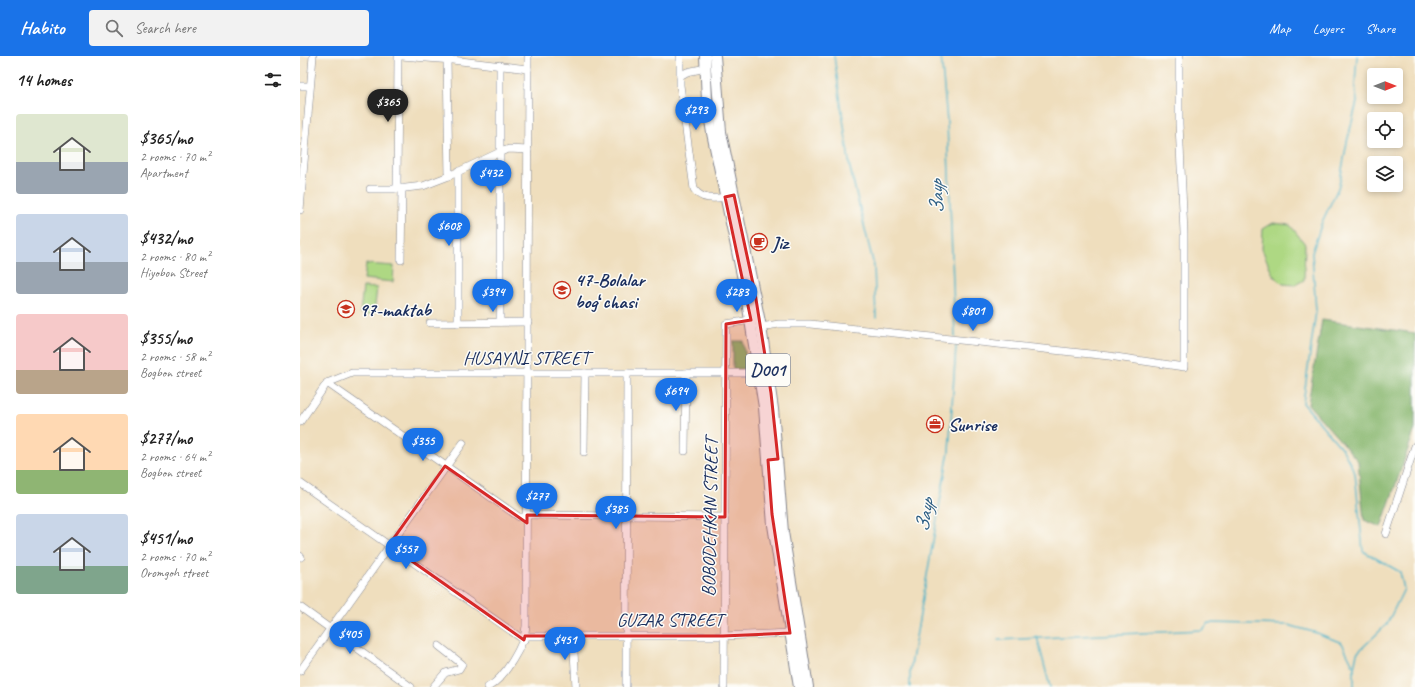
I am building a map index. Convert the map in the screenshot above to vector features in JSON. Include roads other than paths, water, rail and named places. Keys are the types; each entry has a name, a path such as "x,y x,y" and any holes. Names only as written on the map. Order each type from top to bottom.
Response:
{"highway":[{"name":"D001","path":"705,56 709,117 761,327 772,398 774,530 799,687"},
{"name":"D001","path":"714,56 729,196 751,320 808,687"}],"street":[{"path":"300,210 313,56"},
{"path":"398,56 401,260"},
{"path":"401,56 528,69"},
{"path":"488,687 497,682 502,676 524,638 527,604 528,56"},
{"path":"680,56 680,76 694,189 698,194 707,198 729,196"},
{"path":"761,327 779,324 810,324 1109,356 1184,367 1184,233 1179,56"},
{"path":"447,60 449,176"},
{"path":"500,65 500,322"},
{"path":"680,76 687,72 706,68"},
{"path":"300,86 310,86"},
{"path":"370,189 400,189 423,186 449,176 500,152 509,149 528,150"},
{"path":"458,171 458,323"},
{"name":"BOBODEHKAN STREET","path":"724,687 726,324 751,320"},
{"path":"430,323 528,322"},
{"name":"HUSAYNI STREET","path":"327,383 352,373 759,373"},
{"path":"584,452 585,373"},
{"path":"626,687 627,373"},
{"path":"685,451 686,373"},
{"path":"300,422 327,383 519,517 725,516"},
{"path":"300,671 445,466 463,443"},
{"path":"1386,534 1415,446"},
{"path":"300,483 524,638"},
{"path":"300,608 411,687"},
{"name":"GUZAR STREET","path":"524,638 573,635 724,636 790,633"},
{"path":"573,635 576,687"},
{"path":"433,687 445,673 459,669 462,664 439,646"}],"waterway":[{"path":"834,56 850,168 874,266 876,318"},
{"name":"Заур","path":"941,56 947,121 955,337"},
{"path":"1354,687 1354,667 1357,653 1387,624 1404,589 1400,572 1363,551 1355,473 1343,450 1303,403 1316,311 1312,253 1322,222 1339,186 1347,142 1357,102 1355,83 1357,56"},
{"name":"Заур","path":"910,687 910,671 949,451 956,346"},
{"path":"998,640 1202,630 1209,623 1288,625 1317,633 1342,643 1354,667"},
{"path":"1037,637 1050,687"}],"place":[{"name":"Jiz","path":"759,242"},
{"name":"47-Bolalar bogʻchasi","path":"562,290"},
{"name":"97-maktab","path":"346,309"},
{"name":"Sunrise","path":"935,424"}]}
